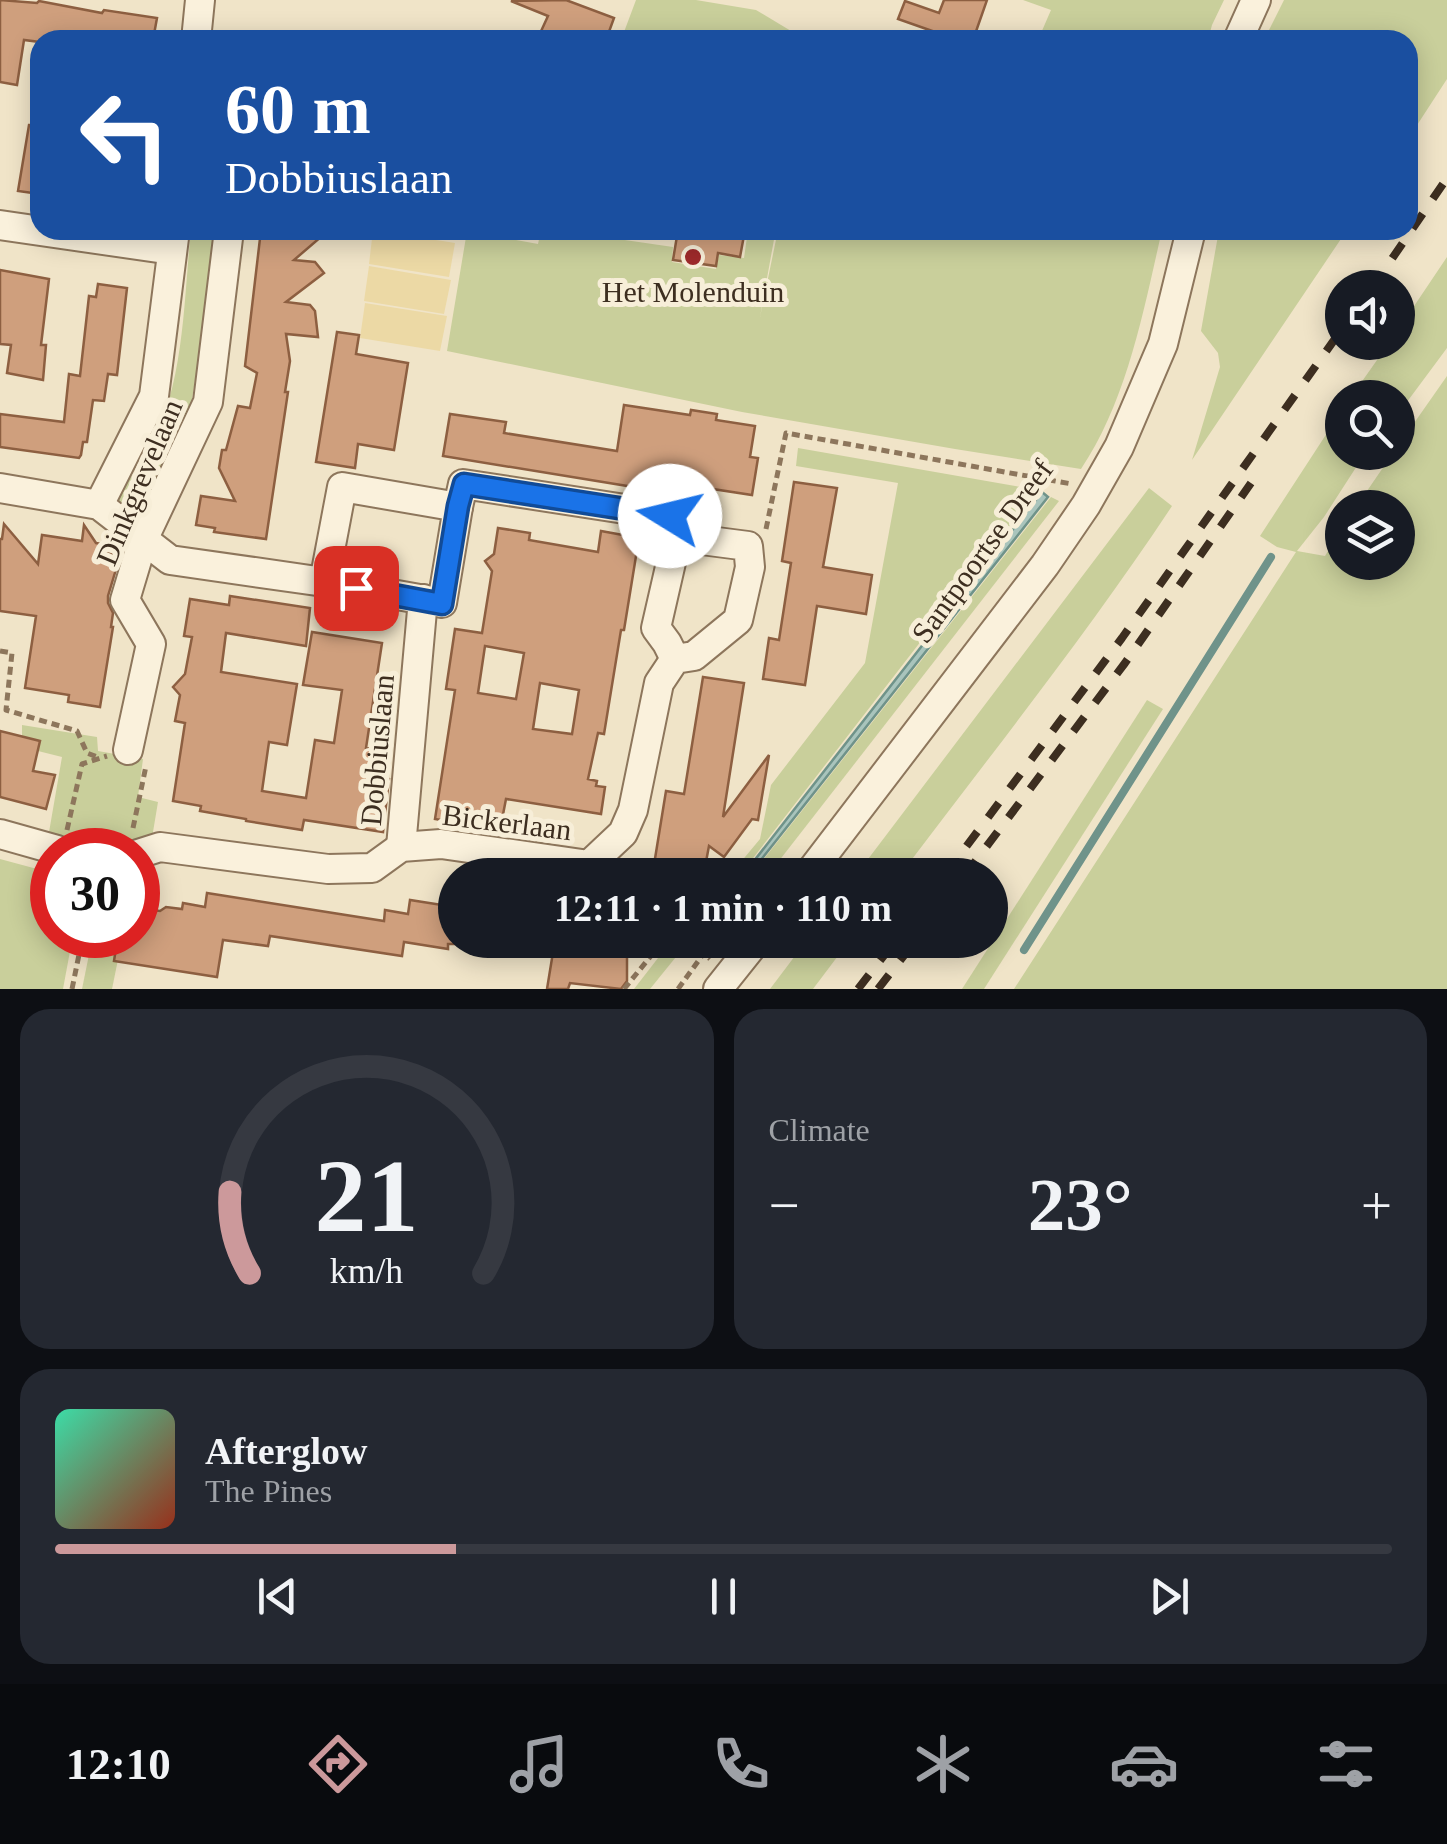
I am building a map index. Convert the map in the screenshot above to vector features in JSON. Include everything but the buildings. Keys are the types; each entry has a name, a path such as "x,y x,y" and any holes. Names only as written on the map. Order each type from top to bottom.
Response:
{"street":[{"path":"197,30 200,0"},
{"path":"1242,30 1256,0"},
{"path":"0,224 30,227"},
{"name":"Dinkgrevelaan","path":"99,505 154,396 174,240"},
{"name":"Dinkgrevelaan","path":"128,750 151,644 125,600 143,540 208,402 228,240"},
{"name":"Santpoortse Dreef","path":"821,858 1045,565 1086,505 1119,448 1162,344 1188,240"},
{"path":"0,488 99,505 170,560 442,604 464,484 670,516 675,545 656,628 674,659 694,656 738,620 750,567 748,546 686,538 675,545"},
{"path":"324,582 342,487 458,506"},
{"name":"Dobbiuslaan","path":"402,847 422,599"},
{"name":"Bickerlaan","path":"160,847 328,869 372,868 402,847 442,844 589,865 623,833 633,810 660,684 674,659"},
{"path":"0,834 30,837"},
{"path":"718,989 743,958"}],"path":[{"path":"748,546 768,527 786,433 1075,484"},
{"path":"0,651 12,653 3,709 77,730 87,753 100,758"},
{"path":"65,828 82,764 128,750 147,767 137,828"},
{"path":"72,989 78,958"},
{"path":"624,989 649,958"},
{"path":"678,989 700,958"}],"green space":[{"path":"636,0 696,0 756,10 789,30 625,30"},
{"path":"1023,0 1224,0 1211,30 1042,30 1051,10"},
{"path":"1284,0 1447,0 1447,79 1418,124 1418,30 1269,30"},
{"path":"190,240 217,240 188,424 138,525 110,504 157,434 175,378"},
{"path":"466,240 538,244 539,240 625,240 673,247 672,262 716,269 719,255 744,258 747,240 774,240 760,317 776,240 1160,240 1122,384 1111,414 1081,469 742,412 447,351"},
{"path":"1217,240 1340,240 1192,460 1220,367 1218,353 1201,331"},
{"path":"1447,257 1447,348 1415,391 1415,380 1363,380 1377,360 1415,360 1415,305"},
{"path":"1447,376 1447,989 1014,989 1296,552 1277,547 1260,536 1325,436 1325,470 1354,470 1341,490 1325,490 1325,515 1297,551 1325,556 1325,580 1415,580 1415,490 1368,490 1381,470 1415,470 1415,422"},
{"path":"798,448 1038,490 753,858 744,858 760,839 771,785 865,663 898,483 796,466"},
{"path":"1149,488 1172,506 1107,600 913,858 869,858"},
{"path":"1051,497 1059,501 781,858 764,858"},
{"path":"1147,700 1163,709 1008,951 1008,917"},
{"path":"22,725 97,737 98,751 143,759 138,797 158,802 154,828 50,828 62,757 22,747"},
{"path":"0,859 30,867 30,958 69,958 63,989 0,989"},
{"path":"88,958 118,958 112,989 82,989"},
{"path":"658,958 675,958 650,989 634,989"},
{"path":"793,958 836,958 813,989 770,989"},
{"path":"982,958 1004,958 984,989 962,989"}],"sand":[{"path":"372,240 455,243 449,277 369,264"},
{"path":"369,266 451,280 444,314 364,301"},
{"path":"365,303 447,316 440,351 360,338"}],"water":[{"path":"1042,492 1048,497 762,858 756,858"}],"waterway":[{"path":"1024,950 1271,557"}],"railway":[{"path":"1418,221 1447,178"},
{"path":"1384,270 1405,240"},
{"path":"958,858 1122,638 1325,353"},
{"path":"978,858 1125,663 1251,483"},
{"path":"858,989 882,958"},
{"path":"878,989 902,958"}],"place":[{"name":"Het Molenduin","path":"693,257"}],"route":[{"path":"356,588 442,604 464,484 670,516"}]}
